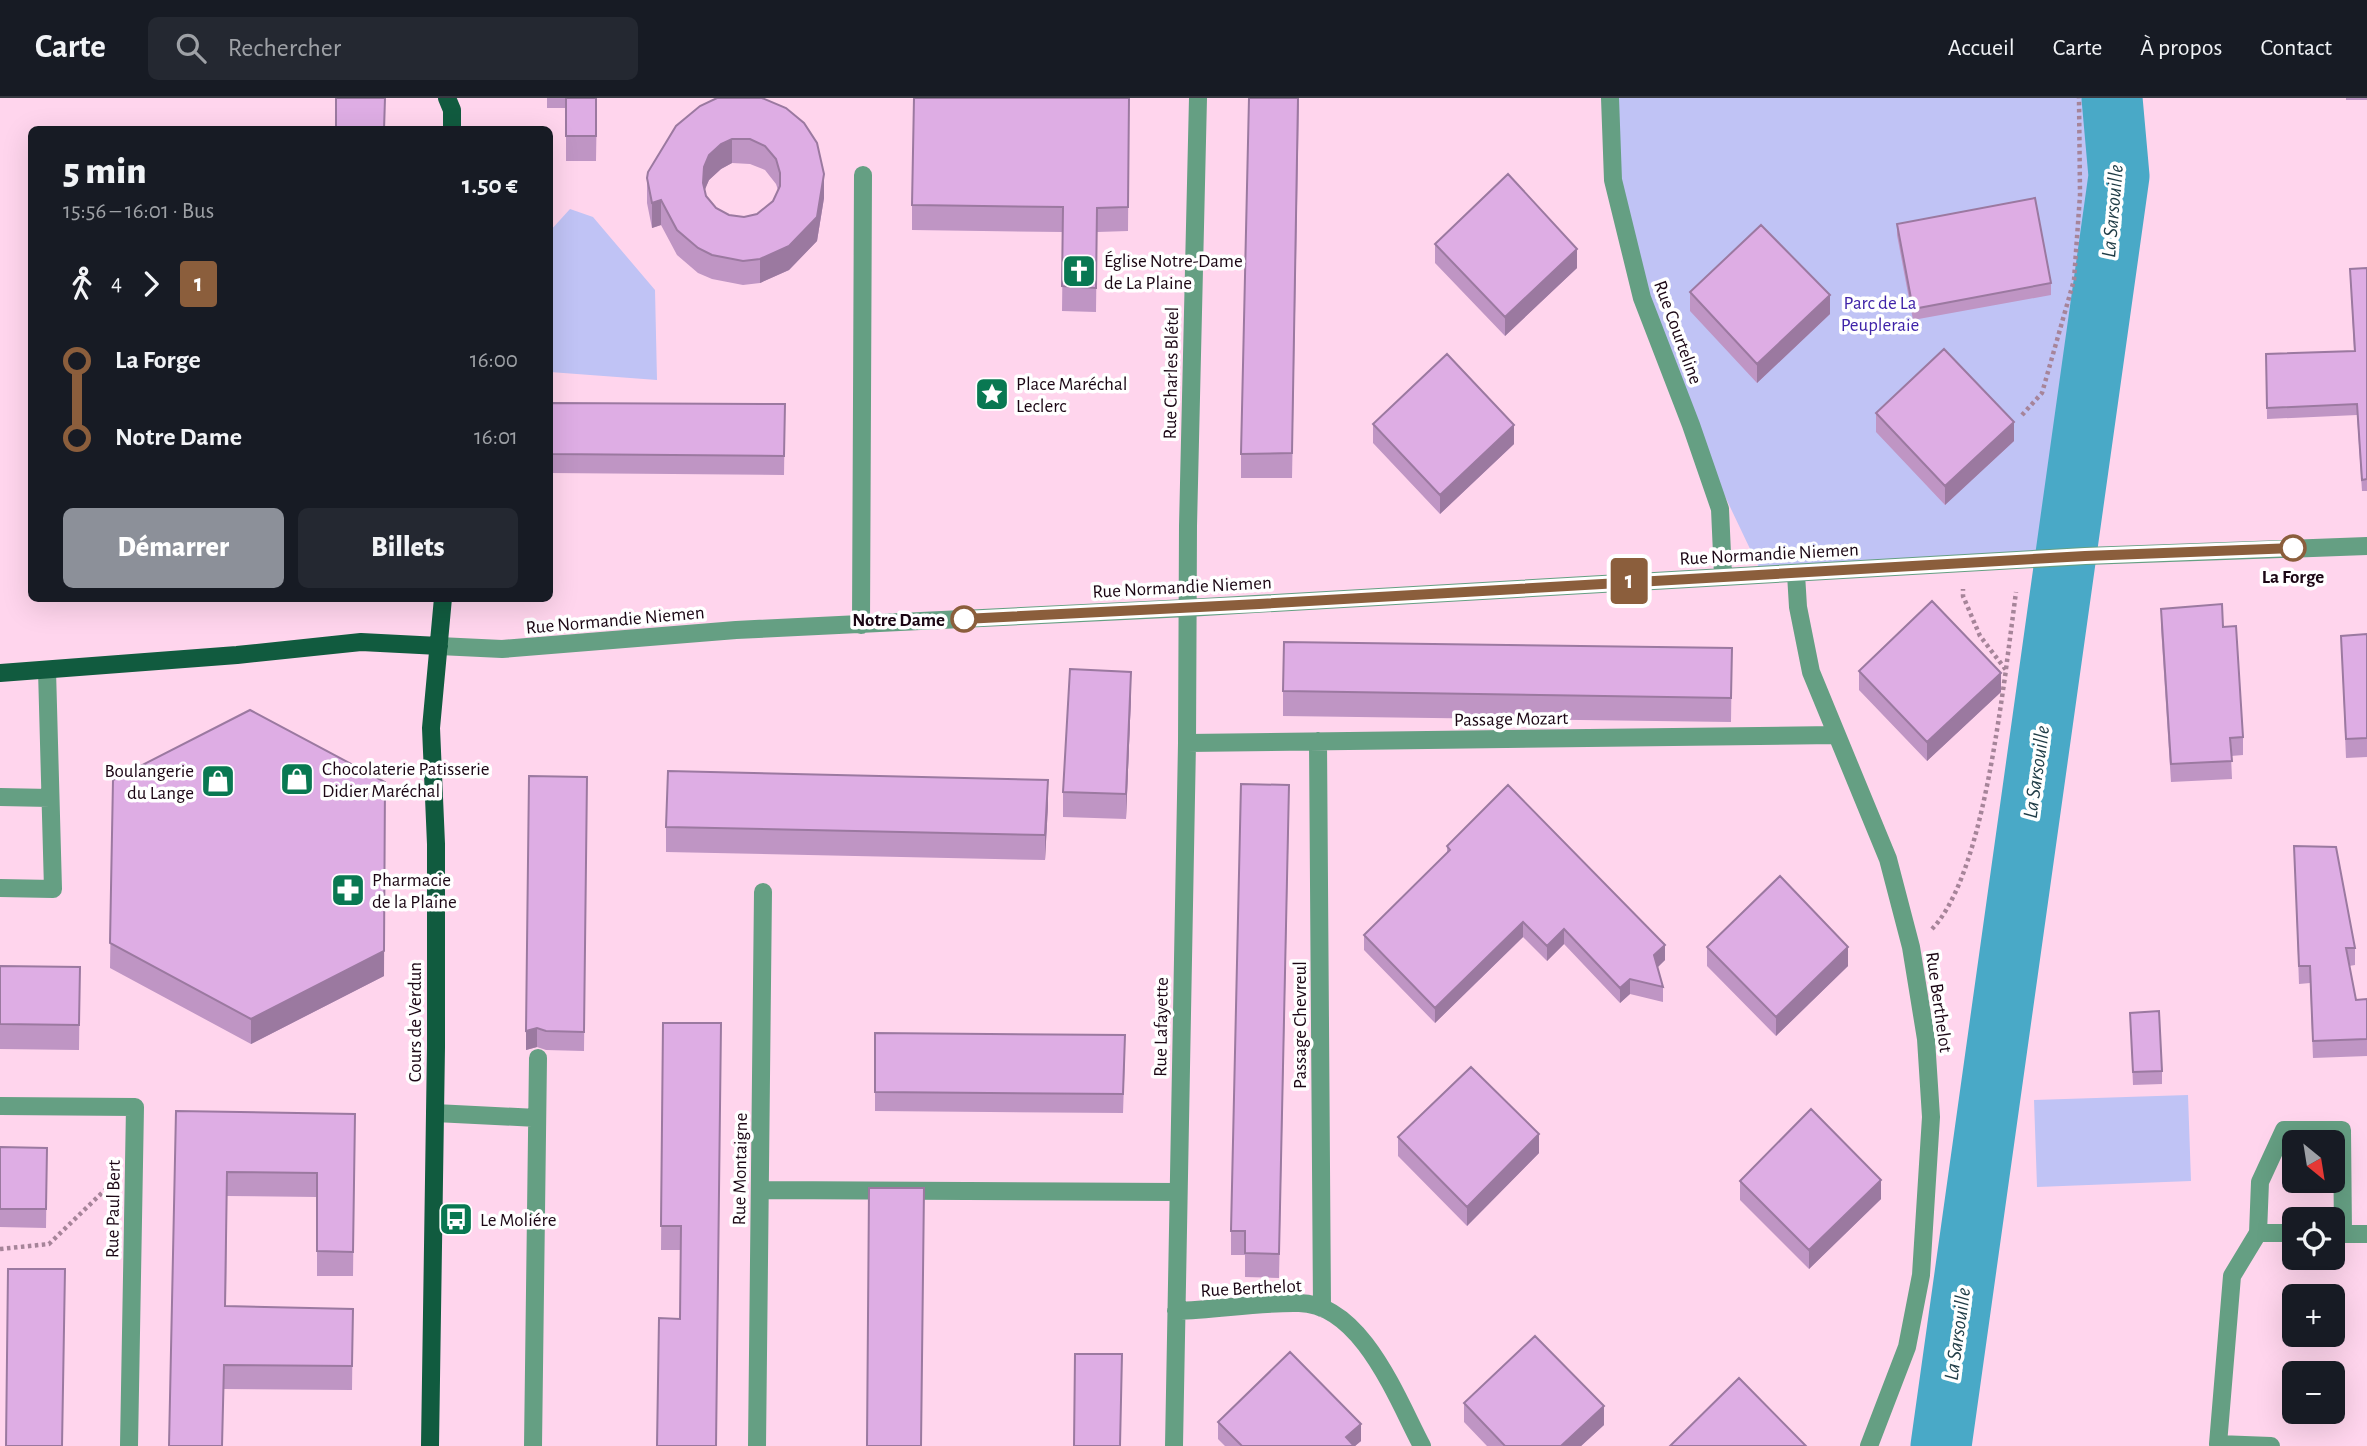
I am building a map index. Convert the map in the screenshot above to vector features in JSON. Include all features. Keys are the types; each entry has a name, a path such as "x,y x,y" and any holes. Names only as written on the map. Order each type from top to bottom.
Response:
{"main road":[{"path":"447,98 452,110 452,126"},
{"name":"Cours de Verdun","path":"430,1446 436,844 431,728 443,602"},
{"name":"Rue Normandie Niemen","path":"0,673 237,655 362,642 439,646"}],"street":[{"name":"Rue Charles Blétel","path":"1187,608 1198,98"},
{"name":"Rue Courteline","path":"1610,98 1613,180 1642,298 1720,509 1723,576"},
{"path":"861,625 863,175"},
{"name":"Rue Normandie Niemen","path":"439,646 502,649 736,630 1187,608 2085,556 2367,546"},
{"name":"Rue Berthelot","path":"1796,574 1798,607 1811,672 1888,859 1911,947 1926,1039 1931,1117 1921,1275 1907,1347 1869,1446"},
{"name":"Rue Lafayette","path":"1174,1446 1187,608"},
{"path":"0,888 53,889 47,670"},
{"name":"Passage Mozart","path":"1187,743 1836,736"},
{"name":"Passage Chevreul","path":"1318,741 1322,1308"},
{"path":"0,797 50,798"},
{"name":"Rue Montaigne","path":"757,1446 763,892"},
{"path":"533,1446 538,1058"},
{"name":"Rue Paul Bert","path":"0,1106 135,1107 129,1446"},
{"path":"435,1113 537,1118"},
{"path":"2271,1446 2218,1444 2232,1276 2258,1233 2260,1182 2284,1130 2342,1130 2339,1207"},
{"path":"760,1190 1178,1192"},
{"path":"2258,1233 2282,1233"},
{"path":"2345,1234 2367,1234"},
{"name":"Rue Berthelot","path":"1176,1311 1301,1303 1322,1308 1341,1318 1360,1337 1379,1365 1422,1446"}],"path":[{"path":"2022,415 2042,393 2074,280 2080,195 2079,98"},
{"path":"1964,563 1963,596 1969,612 1980,636 2006,670"},
{"path":"1927,933 1953,900 1986,790 2016,592"},
{"path":"0,1249 49,1244 134,1163"}],"green space":[{"name":"Parc de La Peupleraie","path":"1610,98 2112,98 2119,176 2095,350 2035,560 1762,574 1691,425 1613,180"},
{"path":"570,209 593,217 655,290 657,380 553,372 553,228"},
{"path":"2188,1095 2191,1181 2037,1187 2034,1100"}],"building":[{"path":"336,98 385,98 384,126 336,126"},
{"path":"566,98 596,98 596,136 566,136"},
{"path":"717,98 762,98 786,108 804,123 817,143 824,174 817,217 789,246 760,259 743,261 712,255 698,248 677,230 661,200 652,203 648,172 676,126 700,106","holes":["732,139 750,139 765,146 776,159 780,186 773,201 757,214 744,217 729,215 716,208 706,196 704,167 709,155 721,144"]},
{"name":"Église Notre-Dame de La Plaine","path":"914,98 1129,98 1128,207 1097,208 1096,288 1062,286 1063,207 912,205"},
{"path":"1249,98 1298,98 1292,453 1241,454"},
{"path":"1508,174 1577,249 1505,317 1435,244"},
{"path":"2035,198 2051,283 1913,309 1897,224"},
{"path":"1761,225 1830,295 1757,364 1690,292"},
{"path":"2367,268 2367,479 2362,480 2357,404 2267,408 2266,354 2355,351 2350,269"},
{"path":"1944,349 2014,422 1945,486 1876,413"},
{"path":"1447,354 1514,425 1440,495 1373,424"},
{"path":"553,403 785,404 784,456 553,454"},
{"path":"1932,601 2001,673 1927,742 1859,671"},
{"path":"2222,604 2223,627 2236,626 2243,737 2230,738 2232,761 2171,764 2161,609"},
{"path":"2367,634 2367,738 2346,739 2341,636"},
{"path":"1284,642 1732,648 1731,698 1283,691"},
{"path":"1070,669 1131,672 1126,794 1063,792"},
{"path":"250,710 385,782 384,951 251,1019 110,943 113,780"},
{"path":"668,771 1048,780 1045,835 666,827"},
{"path":"529,776 587,777 584,1032 546,1031 537,1028 526,1031"},
{"path":"1241,784 1289,785 1279,1254 1245,1253 1245,1231 1231,1231"},
{"path":"1508,785 1665,945 1654,955 1663,987 1630,979 1620,988 1564,929 1547,946 1523,922 1435,1008 1364,935 1450,850 1447,846"},
{"path":"2294,846 2336,847 2355,948 2346,948 2356,1000 2367,999 2367,1039 2313,1041 2310,966 2299,966"},
{"path":"1780,876 1848,947 1776,1017 1707,947"},
{"path":"0,966 80,967 79,1025 0,1024"},
{"path":"2159,1011 2162,1071 2133,1072 2130,1013"},
{"path":"663,1023 721,1023 716,1446 657,1446 659,1318 680,1319 681,1226 661,1226"},
{"path":"875,1033 1125,1035 1123,1094 875,1092"},
{"path":"1471,1067 1539,1134 1467,1207 1398,1137"},
{"path":"1811,1109 1881,1180 1809,1250 1740,1181"},
{"path":"176,1111 355,1114 353,1252 317,1251 317,1173 227,1172 225,1306 353,1309 352,1366 224,1365 222,1446 169,1446"},
{"path":"0,1147 47,1148 46,1209 0,1209"},
{"path":"869,1188 924,1188 921,1446 867,1446"},
{"path":"8,1269 65,1269 62,1446 6,1446"},
{"path":"1535,1336 1604,1406 1561,1446 1505,1446 1464,1403"},
{"path":"1290,1352 1361,1424 1346,1437 1354,1446 1242,1446 1218,1422"},
{"path":"1075,1354 1122,1354 1120,1446 1074,1446"},
{"path":"1739,1378 1806,1446 1670,1446"}],"waterway":[{"name":"La Sarsouille","path":"1941,1446 2119,176 2112,98"}],"bus line":[{"name":"1","path":"964,619 2085,556 2293,548"}],"place":[{"name":"Église Notre-Dame de La Plaine","path":"1079,271"},
{"name":"Place Maréchal Leclerc","path":"992,394"},
{"name":"La Forge","path":"2293,548"},
{"name":"Notre Dame","path":"964,619"},
{"name":"Chocolaterie Patisserie Didier Maréchal","path":"297,779"},
{"name":"Boulangerie du Lange","path":"218,781"},
{"name":"Pharmacie de la Plaine","path":"348,890"},
{"name":"Le Moliére","path":"456,1219"}]}
